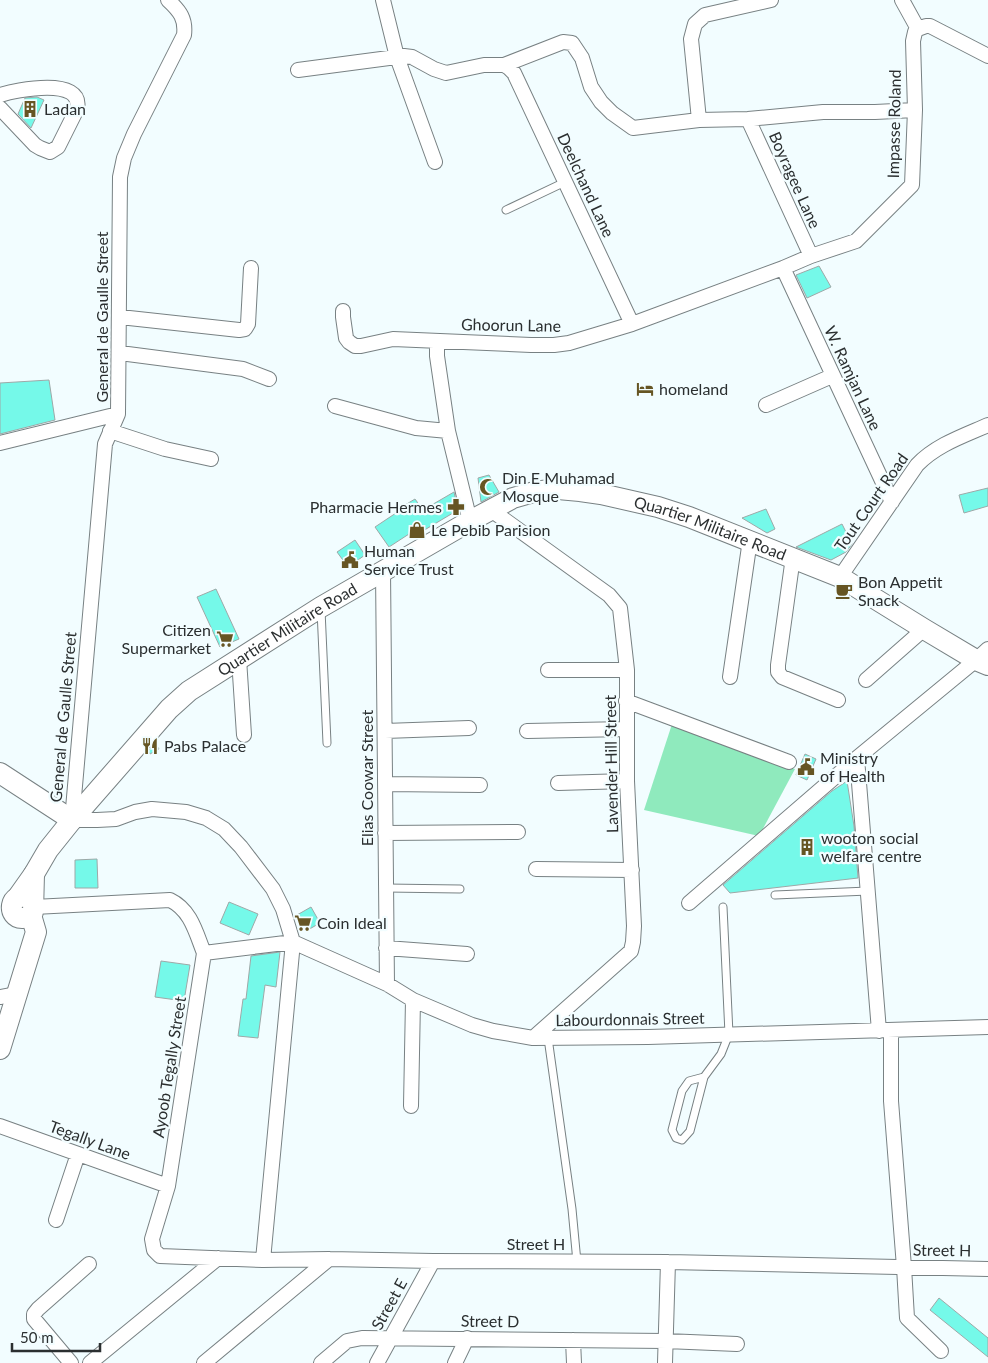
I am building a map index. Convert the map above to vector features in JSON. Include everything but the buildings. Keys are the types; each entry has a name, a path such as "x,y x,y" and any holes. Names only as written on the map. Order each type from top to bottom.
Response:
{"main road":[{"name":"Quartier Militaire Road","path":"0,1049 9,995 36,932 21,907 34,874 48,850 72,820 169,709 189,691 321,607 513,498 534,492 558,489 580,491 601,494 689,517 840,576 924,630 984,658"},
{"path":"0,774 72,820"}],"street":[{"path":"383,0 397,57 435,162"},
{"path":"699,120 691,40 695,24 705,15 771,0"},
{"path":"902,0 918,29 930,26 988,56"},
{"name":"General de Gaulle Street","path":"72,820 105,444 118,414 120,177 124,158 134,134 184,35 185,26 182,16 172,4"},
{"name":"Impasse Roland","path":"783,268 810,256 856,241 912,185 915,110 913,41 915,32 918,29"},
{"path":"298,70 404,56 412,57 446,73 484,65 504,64 564,42 572,43 582,58 591,87 601,102 612,113 633,128 699,120 748,119 823,112 915,110"},
{"name":"Deelchand Lane","path":"504,64 514,74 632,324"},
{"path":"0,95 40,87 61,89 70,92 78,103 77,109 58,147 50,152 35,145 0,108"},
{"name":"Boyragee Lane","path":"748,119 810,256"},
{"path":"120,317 239,330 245,329 248,324 251,268"},
{"name":"Ghoorun Lane","path":"343,311 346,338 355,346 393,339 554,345 569,343 632,324 783,268"},
{"name":"W. Ramjan Lane","path":"783,268 892,502"},
{"path":"437,341 437,356 448,431 470,521"},
{"path":"120,353 243,369 269,379"},
{"path":"766,405 832,376"},
{"path":"335,406 416,428 448,431"},
{"path":"0,443 118,414"},
{"name":"Tout Court Road","path":"840,576 917,465 925,457 948,442 988,425"},
{"path":"110,431 165,449 211,459"},
{"name":"Lavender Hill Street","path":"491,510 609,595 620,608 627,670 626,781 634,926 631,951 534,1038"},
{"path":"730,677 750,540"},
{"path":"793,557 778,672 782,677 838,700"},
{"name":"Elias Coowar Street","path":"383,571 387,984"},
{"path":"866,680 924,630"},
{"path":"689,903 857,758 984,658"},
{"path":"239,659 244,735"},
{"path":"548,670 627,670"},
{"path":"626,702 789,762"},
{"path":"385,731 469,728"},
{"path":"527,731 626,729"},
{"path":"857,758 868,891 885,1030 907,1318 941,1351"},
{"path":"558,783 626,781"},
{"path":"385,784 480,785"},
{"path":"72,820 116,819 135,812 152,809 186,812 206,818 224,829 241,847 273,890 282,909 293,942 263,1260"},
{"path":"386,833 518,832"},
{"path":"536,870 632,870"},
{"path":"21,907 170,900 179,904 187,913 204,953 293,942"},
{"name":"Labourdonnais Street","path":"293,942 387,984 413,1000 472,1025 534,1038 988,1027"},
{"path":"386,948 467,954"},
{"name":"Ayoob Tegally Street","path":"168,1186 204,953"},
{"path":"411,1106 413,1000"},
{"name":"Tegally Lane","path":"0,1126 168,1186"},
{"path":"56,1220 78,1154"},
{"name":"Street H","path":"168,1186 152,1239 154,1250 160,1256 263,1260 668,1262 988,1269"},
{"path":"90,1363 218,1258"},
{"path":"204,1363 329,1259"},
{"name":"Street E","path":"377,1363 433,1262"},
{"path":"665,1363 668,1262"},
{"path":"71,1363 34,1319 34,1314 89,1264"},
{"name":"Street D","path":"321,1363 347,1341 362,1338 666,1341 737,1344"},
{"path":"455,1363 467,1338"},
{"path":"573,1340 574,1363"}],"lane":[{"path":"506,210 565,182"},
{"path":"321,607 327,744"},
{"path":"386,888 460,889"},
{"path":"775,895 868,891"},
{"path":"704,1077 689,1082 682,1091 672,1130 676,1138 682,1140 690,1132 704,1077 721,1054 729,1034 723,906"},
{"path":"548,1038 572,1209 577,1262"}],"green space":[{"path":"673,721 795,769 759,836 644,810"}],"place":[{"name":"Ladan","path":"30,109"},
{"name":"homeland","path":"645,389"},
{"name":"Din E Muhamad Mosque","path":"488,487"},
{"name":"Pharmacie Hermes","path":"456,507"},
{"name":"Le Pebib Parision","path":"417,530"},
{"name":"Human Service Trust","path":"350,560"},
{"name":"Bon Appetit Snack","path":"844,591"},
{"name":"Citizen Supermarket","path":"225,639"},
{"name":"Pabs Palace","path":"150,746"},
{"name":"Ministry of Health","path":"806,767"},
{"name":"wooton social welfare centre","path":"807,847"},
{"name":"Coin Ideal","path":"303,923"}]}
